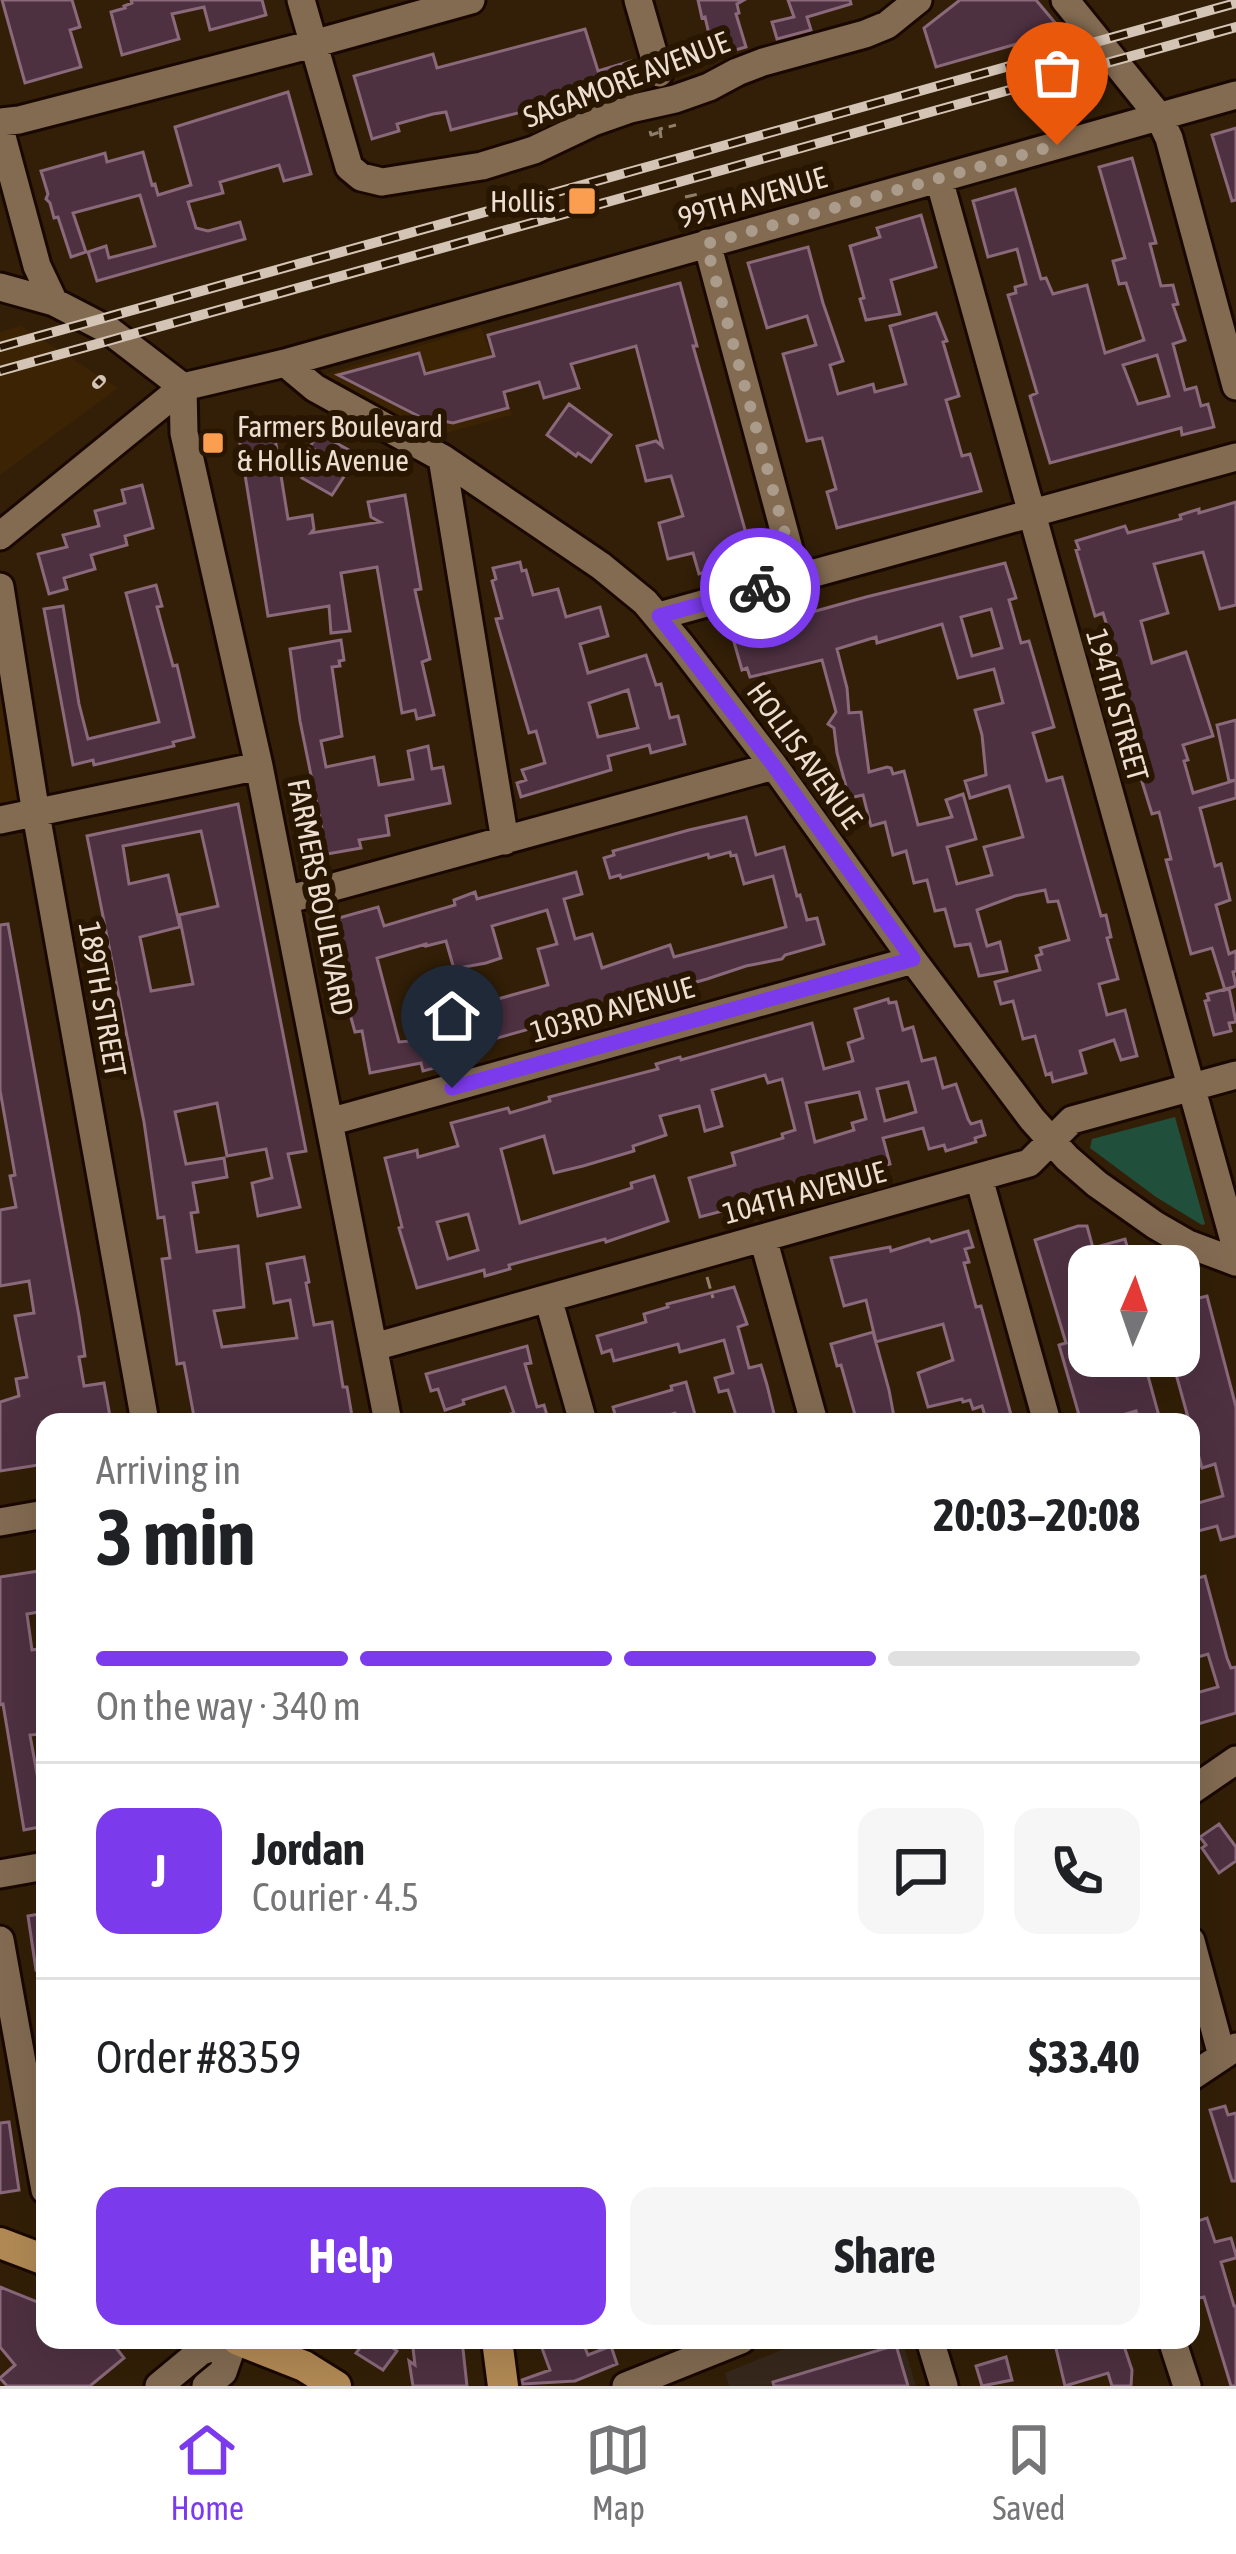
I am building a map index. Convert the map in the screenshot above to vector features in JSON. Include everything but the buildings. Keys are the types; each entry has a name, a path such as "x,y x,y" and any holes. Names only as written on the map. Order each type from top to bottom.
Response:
{"main road":[{"path":"0,2243 36,2257"},
{"path":"258,2349 304,2366 336,2386"},
{"path":"498,2349 502,2386"}],"street":[{"path":"301,0 313,44"},
{"path":"54,302 37,266 0,126 471,0"},
{"path":"638,0 659,73"},
{"name":"SAGAMORE AVENUE","path":"313,44 349,167 361,177 382,182 482,166 535,150 611,116 709,87 763,62 865,34 887,25 919,0"},
{"path":"1065,0 1158,116 1169,138 1236,386"},
{"name":"99TH AVENUE","path":"285,363 1236,95"},
{"name":"194TH STREET","path":"939,179 1236,1248"},
{"path":"706,244 797,578"},
{"path":"0,287 54,302 110,331 183,387"},
{"path":"0,536 183,387 285,363"},
{"name":"HOLLIS AVENUE","path":"285,363 315,388 442,458 601,566 659,616 1052,1141 1097,1184 1156,1225 1188,1244 1236,1262"},
{"name":"FARMERS BOULEVARD","path":"183,387 184,433 259,766 386,1413"},
{"path":"442,458 505,841"},
{"path":"659,616 1236,458"},
{"name":"189TH STREET","path":"0,587 143,1413"},
{"path":"0,820 259,766"},
{"path":"286,901 774,766"},
{"name":"103RD AVENUE","path":"329,1122 913,959"},
{"name":"104TH AVENUE","path":"374,1347 1029,1163 1072,1120 1236,1075"},
{"path":"979,1178 1044,1413"},
{"path":"763,1238 812,1413"},
{"path":"548,1298 580,1413"},
{"path":"0,1522 36,1516"},
{"path":"1200,1785 1236,1760"},
{"path":"0,1874 36,1868"},
{"path":"0,1940 36,2140"},
{"path":"1200,1967 1229,2051 1200,2071"},
{"path":"158,2386 208,2349"},
{"path":"206,2386 223,2372 231,2349"},
{"path":"626,2386 696,2373 729,2349"},
{"path":"932,2349 944,2386"},
{"path":"1175,2349 1186,2386"}],"path":[{"path":"651,135 661,135 659,129 676,125"},
{"path":"685,197 699,194"},
{"path":"709,1282 713,1298"}],"shaded area":[{"path":"21,326 118,388 0,475 0,332"},
{"path":"481,327 512,415 427,438 314,378"},
{"path":"0,660 24,800 0,804"},
{"path":"784,2349 905,2349 916,2386 729,2386 725,2373"}],"green space":[{"path":"1175,1117 1202,1225 1090,1148 1092,1139"}],"railway":[{"path":"0,347 1236,3"},
{"path":"0,371 1236,27"},
{"path":"97,384 101,380"}],"way so far":[{"path":"760,588 797,578 706,244 1057,145"}],"place":[{"name":"Hollis","path":"582,201"},
{"name":"Farmers Boulevard & Hollis Avenue","path":"213,443"}],"route":[{"path":"452,1088 913,959 659,616 760,588"}]}
